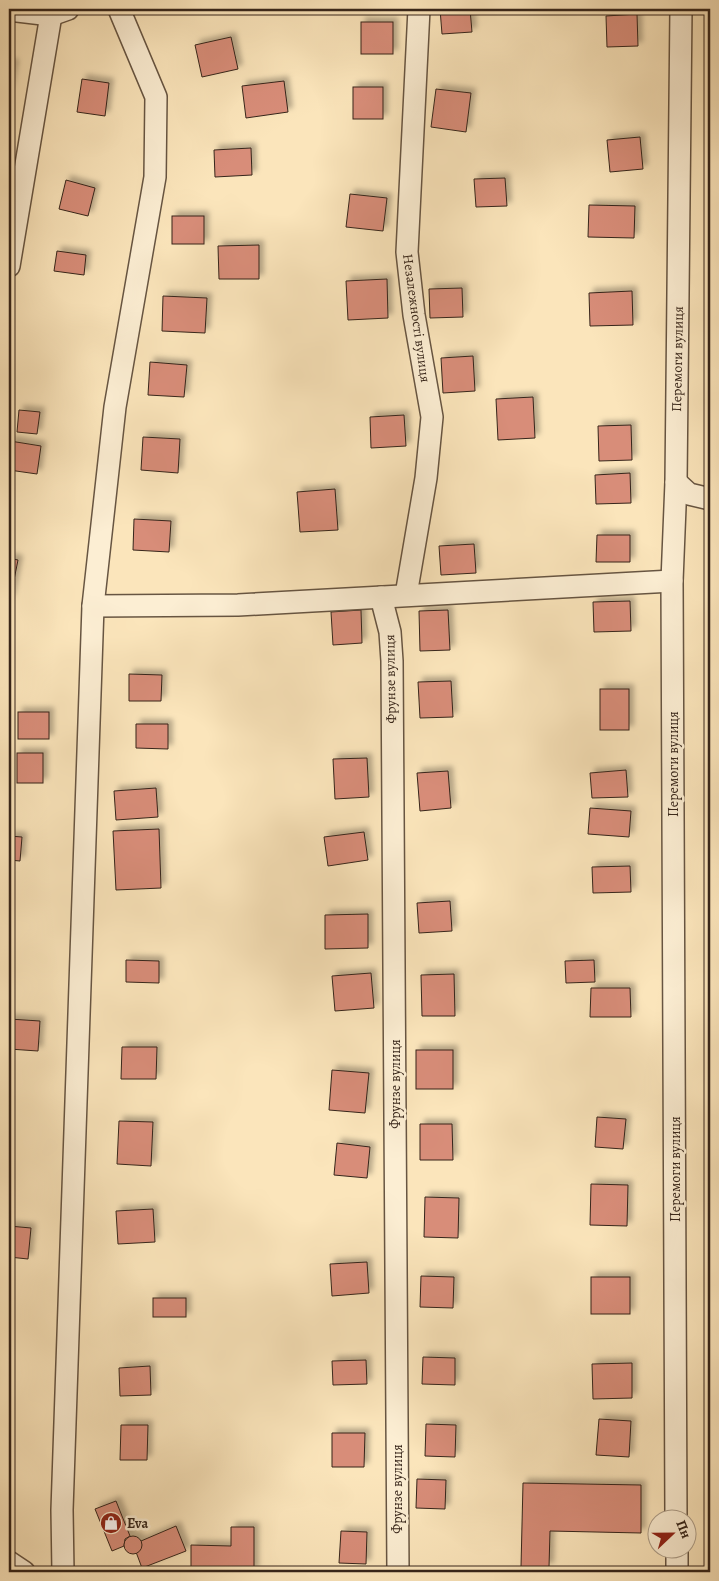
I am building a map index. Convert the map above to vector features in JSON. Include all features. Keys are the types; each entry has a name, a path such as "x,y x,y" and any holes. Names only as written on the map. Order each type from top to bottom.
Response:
{"street":[{"path":"63,1572 63,1490 93,606 115,407 155,177 156,97 119,9"},
{"name":"Незалежності вулиця","path":"406,595 426,478 432,417 414,315 406,252 419,9"},
{"name":"Перемоги вулиця","path":"676,1508 672,581 676,482 681,9"},
{"path":"9,10 60,12 9,266"},
{"path":"676,482 689,494 710,499"},
{"path":"93,606 238,605 672,581"},
{"name":"Фрунзе вулиця","path":"381,597 390,632 392,661 398,1572"},
{"path":"676,1558 677,1572"},
{"path":"9,1562 24,1572"}],"building":[{"path":"440,9 470,9 472,32 442,34"},
{"path":"637,14 638,46 607,47 606,16"},
{"path":"361,22 393,22 393,54 361,54"},
{"path":"231,37 238,69 202,77 195,45"},
{"path":"9,63 14,64 9,91"},
{"path":"82,79 109,83 105,116 77,112"},
{"path":"284,81 288,112 246,118 242,86"},
{"path":"353,87 383,87 383,119 353,119"},
{"path":"436,89 471,93 466,132 431,127"},
{"path":"640,137 643,169 610,172 607,140"},
{"path":"251,148 252,175 215,177 214,150"},
{"path":"505,178 507,206 476,207 474,179"},
{"path":"66,180 95,188 88,216 59,209"},
{"path":"350,194 387,198 383,231 346,227"},
{"path":"589,205 635,206 634,238 588,237"},
{"path":"172,216 204,216 204,244 172,244"},
{"path":"259,245 259,279 219,279 218,246"},
{"path":"57,251 86,255 84,275 54,271"},
{"path":"387,279 388,318 348,320 346,281"},
{"path":"462,288 463,317 430,318 429,289"},
{"path":"632,291 633,325 590,326 589,293"},
{"path":"163,296 207,298 205,333 162,331"},
{"path":"473,356 475,391 443,393 441,358"},
{"path":"150,362 187,365 184,397 148,395"},
{"path":"533,397 535,438 498,440 496,399"},
{"path":"19,410 40,412 37,434 17,432"},
{"path":"404,415 406,446 371,448 370,417"},
{"path":"631,425 632,460 599,461 598,426"},
{"path":"143,437 180,439 178,473 141,470"},
{"path":"10,441 41,446 37,474 9,470"},
{"path":"630,473 631,503 596,504 595,475"},
{"path":"335,489 338,530 300,532 297,492"},
{"path":"134,519 171,521 169,552 133,550"},
{"path":"597,535 630,535 630,562 596,562"},
{"path":"474,544 476,573 441,575 439,546"},
{"path":"9,558 18,560 10,600 9,600"},
{"path":"630,601 631,631 594,632 593,602"},
{"path":"361,610 362,643 333,645 331,612"},
{"path":"448,610 450,650 420,651 419,611"},
{"path":"129,674 162,675 161,701 129,701"},
{"path":"451,681 453,717 420,718 418,682"},
{"path":"600,689 629,689 629,730 600,730"},
{"path":"18,712 49,712 49,739 18,739"},
{"path":"707,717 710,717 710,743 708,743"},
{"path":"136,724 168,724 168,749 136,748"},
{"path":"17,753 43,753 43,783 17,783"},
{"path":"367,758 369,797 335,799 333,759"},
{"path":"626,770 628,797 592,798 590,773"},
{"path":"448,771 451,808 420,811 417,773"},
{"path":"156,788 158,817 116,820 114,791"},
{"path":"590,808 631,811 629,837 588,834"},
{"path":"159,829 161,888 116,890 113,831"},
{"path":"364,832 368,860 328,866 324,837"},
{"path":"9,836 22,837 20,861 9,860"},
{"path":"630,866 631,892 593,893 592,867"},
{"path":"450,901 452,931 419,933 417,903"},
{"path":"368,914 368,948 325,949 325,915"},
{"path":"126,960 159,961 159,983 126,982"},
{"path":"594,960 595,982 566,983 565,961"},
{"path":"371,973 374,1008 335,1011 332,976"},
{"path":"454,974 455,1016 422,1016 421,975"},
{"path":"591,988 630,988 631,1017 590,1017"},
{"path":"9,1019 40,1021 38,1051 9,1049"},
{"path":"122,1047 157,1047 156,1079 121,1079"},
{"path":"416,1050 453,1050 453,1089 416,1089"},
{"path":"332,1070 369,1073 365,1113 329,1110"},
{"path":"597,1117 626,1119 623,1149 595,1147"},
{"path":"119,1121 153,1122 151,1166 117,1164"},
{"path":"420,1124 452,1124 453,1160 420,1160"},
{"path":"337,1143 370,1147 367,1178 334,1175"},
{"path":"591,1184 628,1185 627,1226 590,1225"},
{"path":"425,1197 459,1198 458,1238 424,1237"},
{"path":"153,1209 155,1242 118,1244 116,1211"},
{"path":"9,1226 31,1228 28,1259 9,1257"},
{"path":"367,1262 369,1293 332,1296 330,1264"},
{"path":"421,1276 454,1277 453,1308 420,1307"},
{"path":"591,1277 630,1277 630,1314 591,1314"},
{"path":"153,1298 186,1298 186,1317 153,1317"},
{"path":"423,1357 455,1358 455,1385 422,1384"},
{"path":"366,1360 367,1384 333,1385 332,1361"},
{"path":"632,1363 632,1398 593,1399 592,1364"},
{"path":"150,1366 151,1395 120,1396 119,1368"},
{"path":"599,1419 631,1421 629,1457 596,1455"},
{"path":"426,1424 456,1425 455,1457 425,1456"},
{"path":"121,1425 148,1425 147,1460 120,1460"},
{"path":"332,1433 365,1433 364,1467 332,1467"},
{"path":"417,1479 446,1480 445,1509 416,1508"},
{"path":"523,1483 641,1485 641,1533 550,1531 549,1567 521,1567"},
{"path":"116,1501 130,1536 125,1539 124,1546 112,1551 95,1509"},
{"path":"176,1526 186,1551 142,1568 136,1552 141,1548 141,1541"},
{"path":"231,1527 254,1527 254,1572 191,1572 191,1545 231,1546"},
{"path":"341,1531 367,1532 366,1564 339,1563"},
{"path":"133,1536 139,1539 142,1545 139,1551 133,1554 127,1551 124,1545 127,1539"}],"place":[{"name":"Eva","path":"111,1523"}]}
